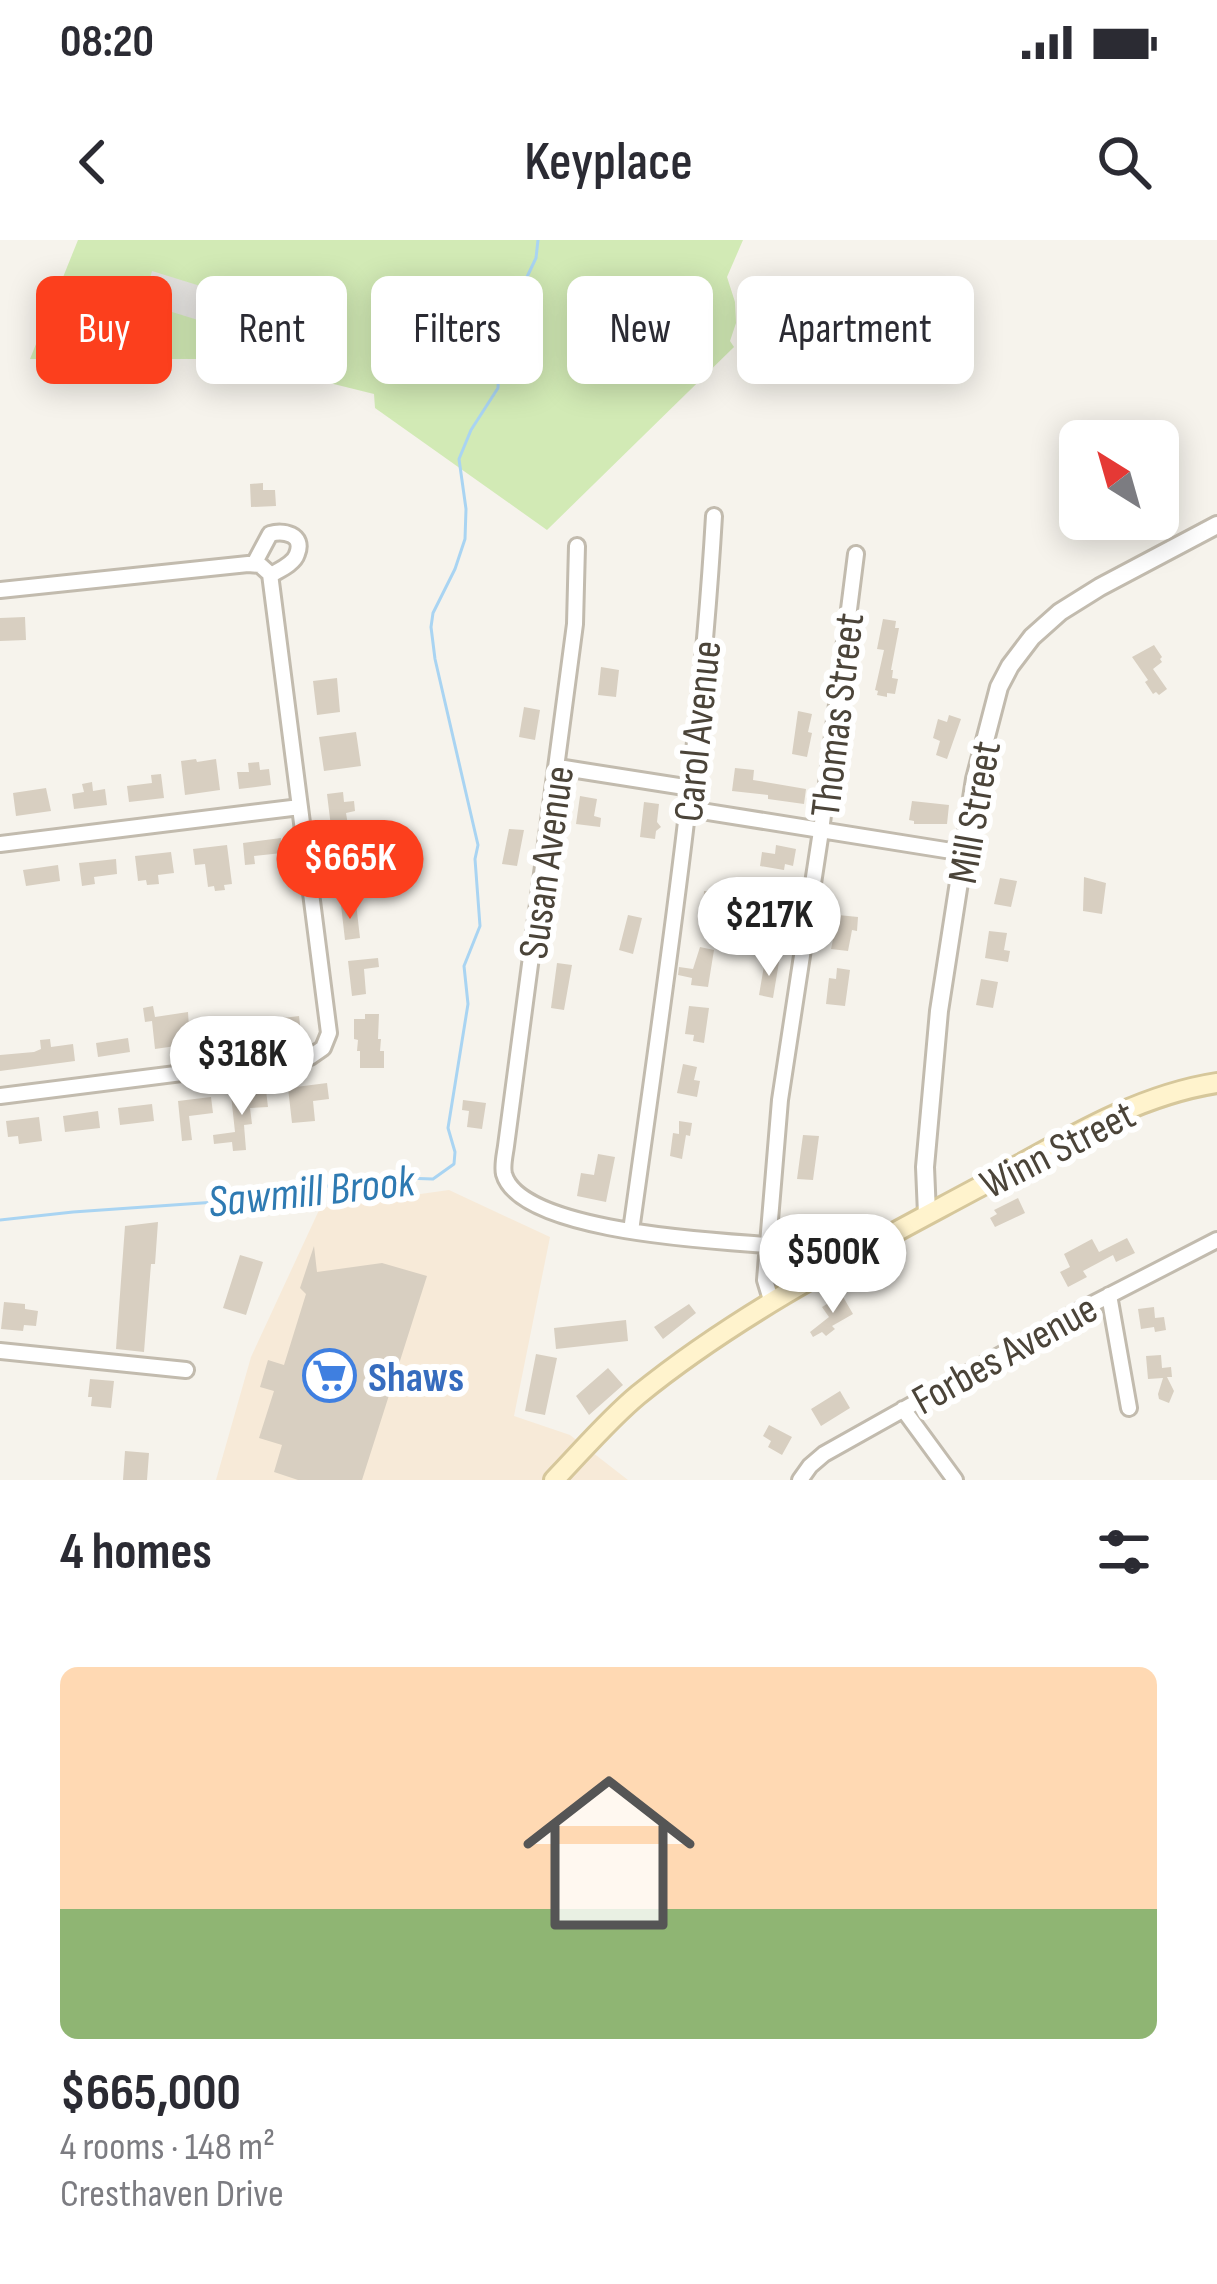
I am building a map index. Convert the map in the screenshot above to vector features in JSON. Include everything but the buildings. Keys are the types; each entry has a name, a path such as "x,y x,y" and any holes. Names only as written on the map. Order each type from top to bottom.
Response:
{"main road":[{"name":"Winn Street","path":"554,1480 636,1397 837,1263 1127,1109 1217,1083"}],"street":[{"name":"Carol Avenue","path":"631,1231 692,788 714,517"},
{"name":"Mill Street","path":"927,1214 925,1167 933,1054 975,778 1006,672 1041,627 1083,597 1217,525"},
{"path":"254,564 270,534 290,533 297,541 298,554 271,575"},
{"name":"Susan Avenue","path":"577,546 575,624 505,1176 520,1193 554,1213 631,1231"},
{"name":"Thomas Street","path":"772,1303 765,1284 780,1100 856,554"},
{"path":"0,590 254,564 271,575 328,1033 321,1051 307,1058 0,1096"},
{"path":"558,767 692,788"},
{"path":"0,844 300,807"},
{"path":"689,809 964,854"},
{"path":"631,1231 768,1245"},
{"name":"Forbes Avenue","path":"800,1480 824,1454 1217,1240"},
{"path":"1109,1295 1129,1408"},
{"path":"0,1351 186,1370"},
{"path":"903,1409 955,1480"}],"shaded area":[{"path":"172,277 196,285 196,319 172,312"},
{"path":"449,1190 550,1237 514,1416 570,1435 628,1480 216,1480 251,1357 320,1208"}],"green space":[{"path":"78,240 743,240 727,277 735,302 736,323 730,341 734,347 713,368 713,276 567,276 567,384 696,384 547,530 375,408 374,394 334,384 347,384 347,276 196,276 196,359 172,359 172,276 63,276"}],"waterway":[{"name":"Sawmill Brook","path":"0,1220 216,1202 349,1182 368,1185 404,1178 433,1179 454,1164 448,1128 468,1004 464,966 480,926 478,845 431,627 465,539 459,459 498,388 504,344 536,258 538,240"}],"place":[{"name":"Shaws","path":"329,1376"}]}
